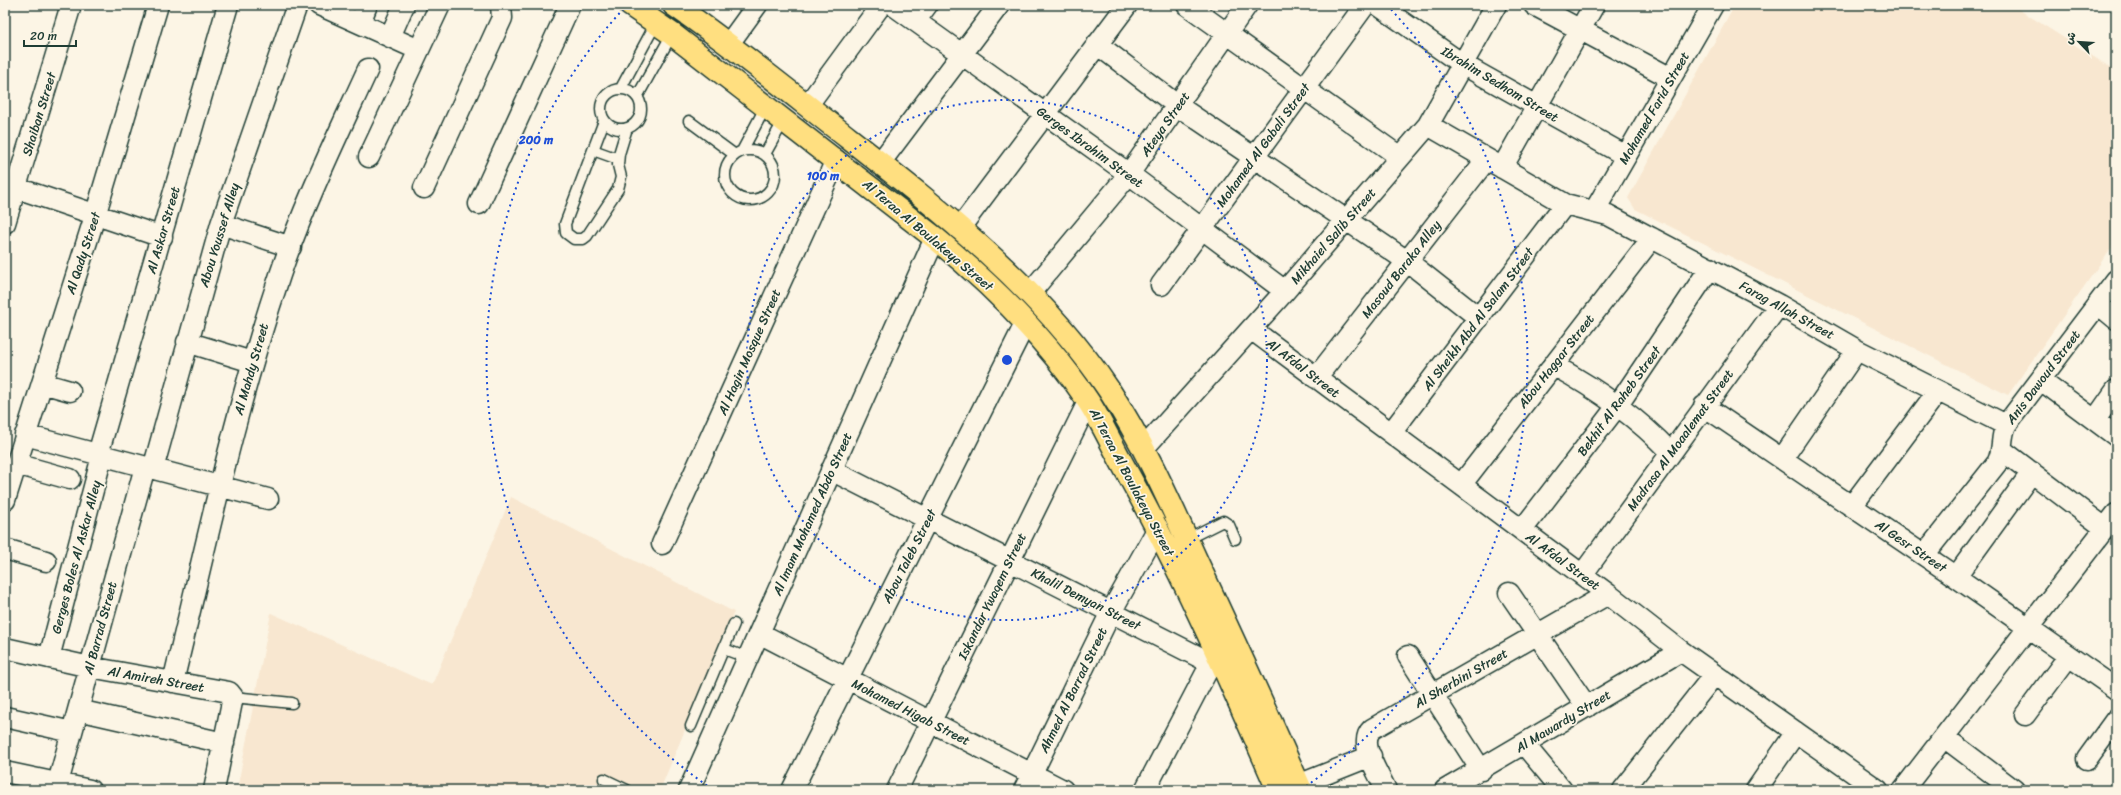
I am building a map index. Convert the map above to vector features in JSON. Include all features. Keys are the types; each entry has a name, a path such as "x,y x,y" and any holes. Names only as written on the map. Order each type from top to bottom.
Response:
{"main road":[{"name":"Al Teraa Al Boulakeya Street","path":"630,5 664,28 935,238 976,272 1026,322 1088,402 1158,528 1292,788"},
{"name":"Al Teraa Al Boulakeya Street","path":"680,9 880,163 959,229 1030,293 1082,354 1108,390 1144,448 1187,539 1216,643"},
{"path":"664,28 680,9"}],"street":[{"name":"Shaiban Street","path":"5,223 11,186 71,5"},
{"name":"Al Qady Street","path":"5,500 95,216 158,5"},
{"name":"Al Askar Street","path":"100,455 228,5"},
{"name":"Abou Youssef Alley","path":"149,468 188,342 221,224 297,5"},
{"path":"319,5 364,14 390,37 419,50"},
{"path":"390,37 404,5"},
{"path":"369,157 440,5"},
{"path":"424,188 502,18 501,5"},
{"path":"479,204 570,5"},
{"path":"728,45 757,5"},
{"path":"807,106 881,5"},
{"name":"Gerges Ibrahim Street","path":"893,5 921,13 962,55 1129,174 1285,291"},
{"path":"880,163 999,5"},
{"path":"959,229 1127,5"},
{"path":"1187,5 1400,157"},
{"name":"Ateya Street","path":"1030,293 1129,174 1178,106 1247,5"},
{"name":"Mohamed Al Gabali Street","path":"1161,285 1365,5"},
{"name":"Ibrahim Sedhom Street","path":"1378,5 1462,64 1626,156"},
{"name":"Mikhaiel Salib Street","path":"1144,448 1285,291 1428,125 1496,5"},
{"path":"1534,5 1671,78"},
{"name":"Masoud Baraka Alley","path":"1316,378 1407,261 1494,164 1537,106 1594,5"},
{"name":"Mohamed Farid Street","path":"1595,210 1711,6"},
{"path":"1097,44 1178,106 1407,261 1479,318"},
{"name":"Al Mahdy Street","path":"173,682 252,362 280,273 321,170 368,69"},
{"name":"Farag Allah Street","path":"1428,125 1565,204 1577,208 1595,210 1652,238 1779,305 1857,350 2006,425"},
{"name":"Al Hagin Mosque Street","path":"662,544 836,160"},
{"path":"11,186 95,216 162,237"},
{"name":"Al Sheikh Abd Al Salam Street","path":"1391,433 1565,204"},
{"path":"221,224 291,247"},
{"name":"Al Imam Mohamed Abdo Street","path":"689,790 935,238"},
{"name":"Abou Haggar Street","path":"1461,485 1652,238"},
{"name":"Bekhit Al Raheb Street","path":"1522,530 1618,405 1710,268"},
{"name":"Anis Dawoud Street","path":"1924,555 1996,462 2002,450 2002,433 2006,425 2116,280"},
{"path":"2098,304 2116,319"},
{"name":"Madrasa Al Moaalemat Street","path":"1582,575 1670,452 1779,305"},
{"name":"Abou Taleb Street","path":"792,790 1026,322"},
{"name":"Al Afdal Street","path":"1251,329 1608,594 1681,651 1878,790"},
{"path":"188,342 252,362"},
{"path":"1782,459 1857,350"},
{"path":"1553,365 1618,405 1656,436 1670,452"},
{"path":"2041,380 2116,436"},
{"path":"42,383 70,391"},
{"path":"2095,420 2116,390"},
{"path":"1852,506 1938,391"},
{"name":"Iskandar Ywaqem Street","path":"897,790 1088,402"},
{"name":"Al Gesr Street","path":"1704,406 1956,577 2068,657 2114,684"},
{"path":"25,435 268,499"},
{"path":"1903,790 2111,521 2032,472 2002,450"},
{"name":"Gerges Boles Al Askar Alley","path":"49,658 100,455"},
{"path":"16,464 70,479"},
{"name":"Al Barrad Street","path":"57,787 90,667 149,468"},
{"name":"Khalil Demyan Street","path":"832,470 1111,612 1216,643"},
{"path":"1956,577 2032,472"},
{"name":"Ahmed Al Barrad Street","path":"1028,782 1111,612 1158,528"},
{"path":"5,548 46,561"},
{"path":"1509,593 1587,707"},
{"name":"Al Sherbini Street","path":"1386,790 1366,742 1369,733 1608,594"},
{"name":"Mohamed Higab Street","path":"759,633 930,722 1028,782 1063,790"},
{"path":"1145,790 1216,643"},
{"name":"Al Amireh Street","path":"5,648 90,667 173,682 225,689 233,697"},
{"name":"Al Mawardy Street","path":"1445,790 1681,651"},
{"path":"1408,656 1481,770"},
{"path":"2025,715 2068,657"},
{"path":"1623,790 1714,675"},
{"path":"214,790 233,697"},
{"path":"78,710 224,743"},
{"path":"5,717 72,732"},
{"path":"2087,759 2116,719"},
{"path":"1756,790 1796,732"},
{"path":"1944,737 2014,790"},
{"path":"1524,744 1562,790"},
{"path":"1292,788 1371,756"},
{"path":"5,772 57,787 90,790"}],"lane":[{"path":"621,88 664,28"},
{"path":"637,97 664,28"},
{"path":"621,88 633,92 637,97 641,109 638,121 628,128 615,128 604,121 600,109 604,97 614,89 621,88"},
{"path":"738,153 750,149 765,154 774,167 774,183 765,196 750,201 735,196 726,183 726,168 738,153 766,106"},
{"path":"765,154 784,120"},
{"path":"604,121 565,224 566,233 574,239 583,239 587,236 616,196 621,177 618,159 628,128"},
{"path":"689,121 738,153"},
{"path":"593,150 618,159"},
{"path":"1187,539 1223,521 1229,526 1235,539"},
{"path":"691,726 734,624"},
{"path":"724,649 748,658"},
{"path":"233,697 292,703"},
{"path":"604,779 627,790"}],"shaded area":[{"path":"1735,5 2012,5 2116,71 2116,241 2008,395 1635,209 1628,198"},
{"path":"511,497 734,612 660,790 237,790 271,613 432,685"}]}
